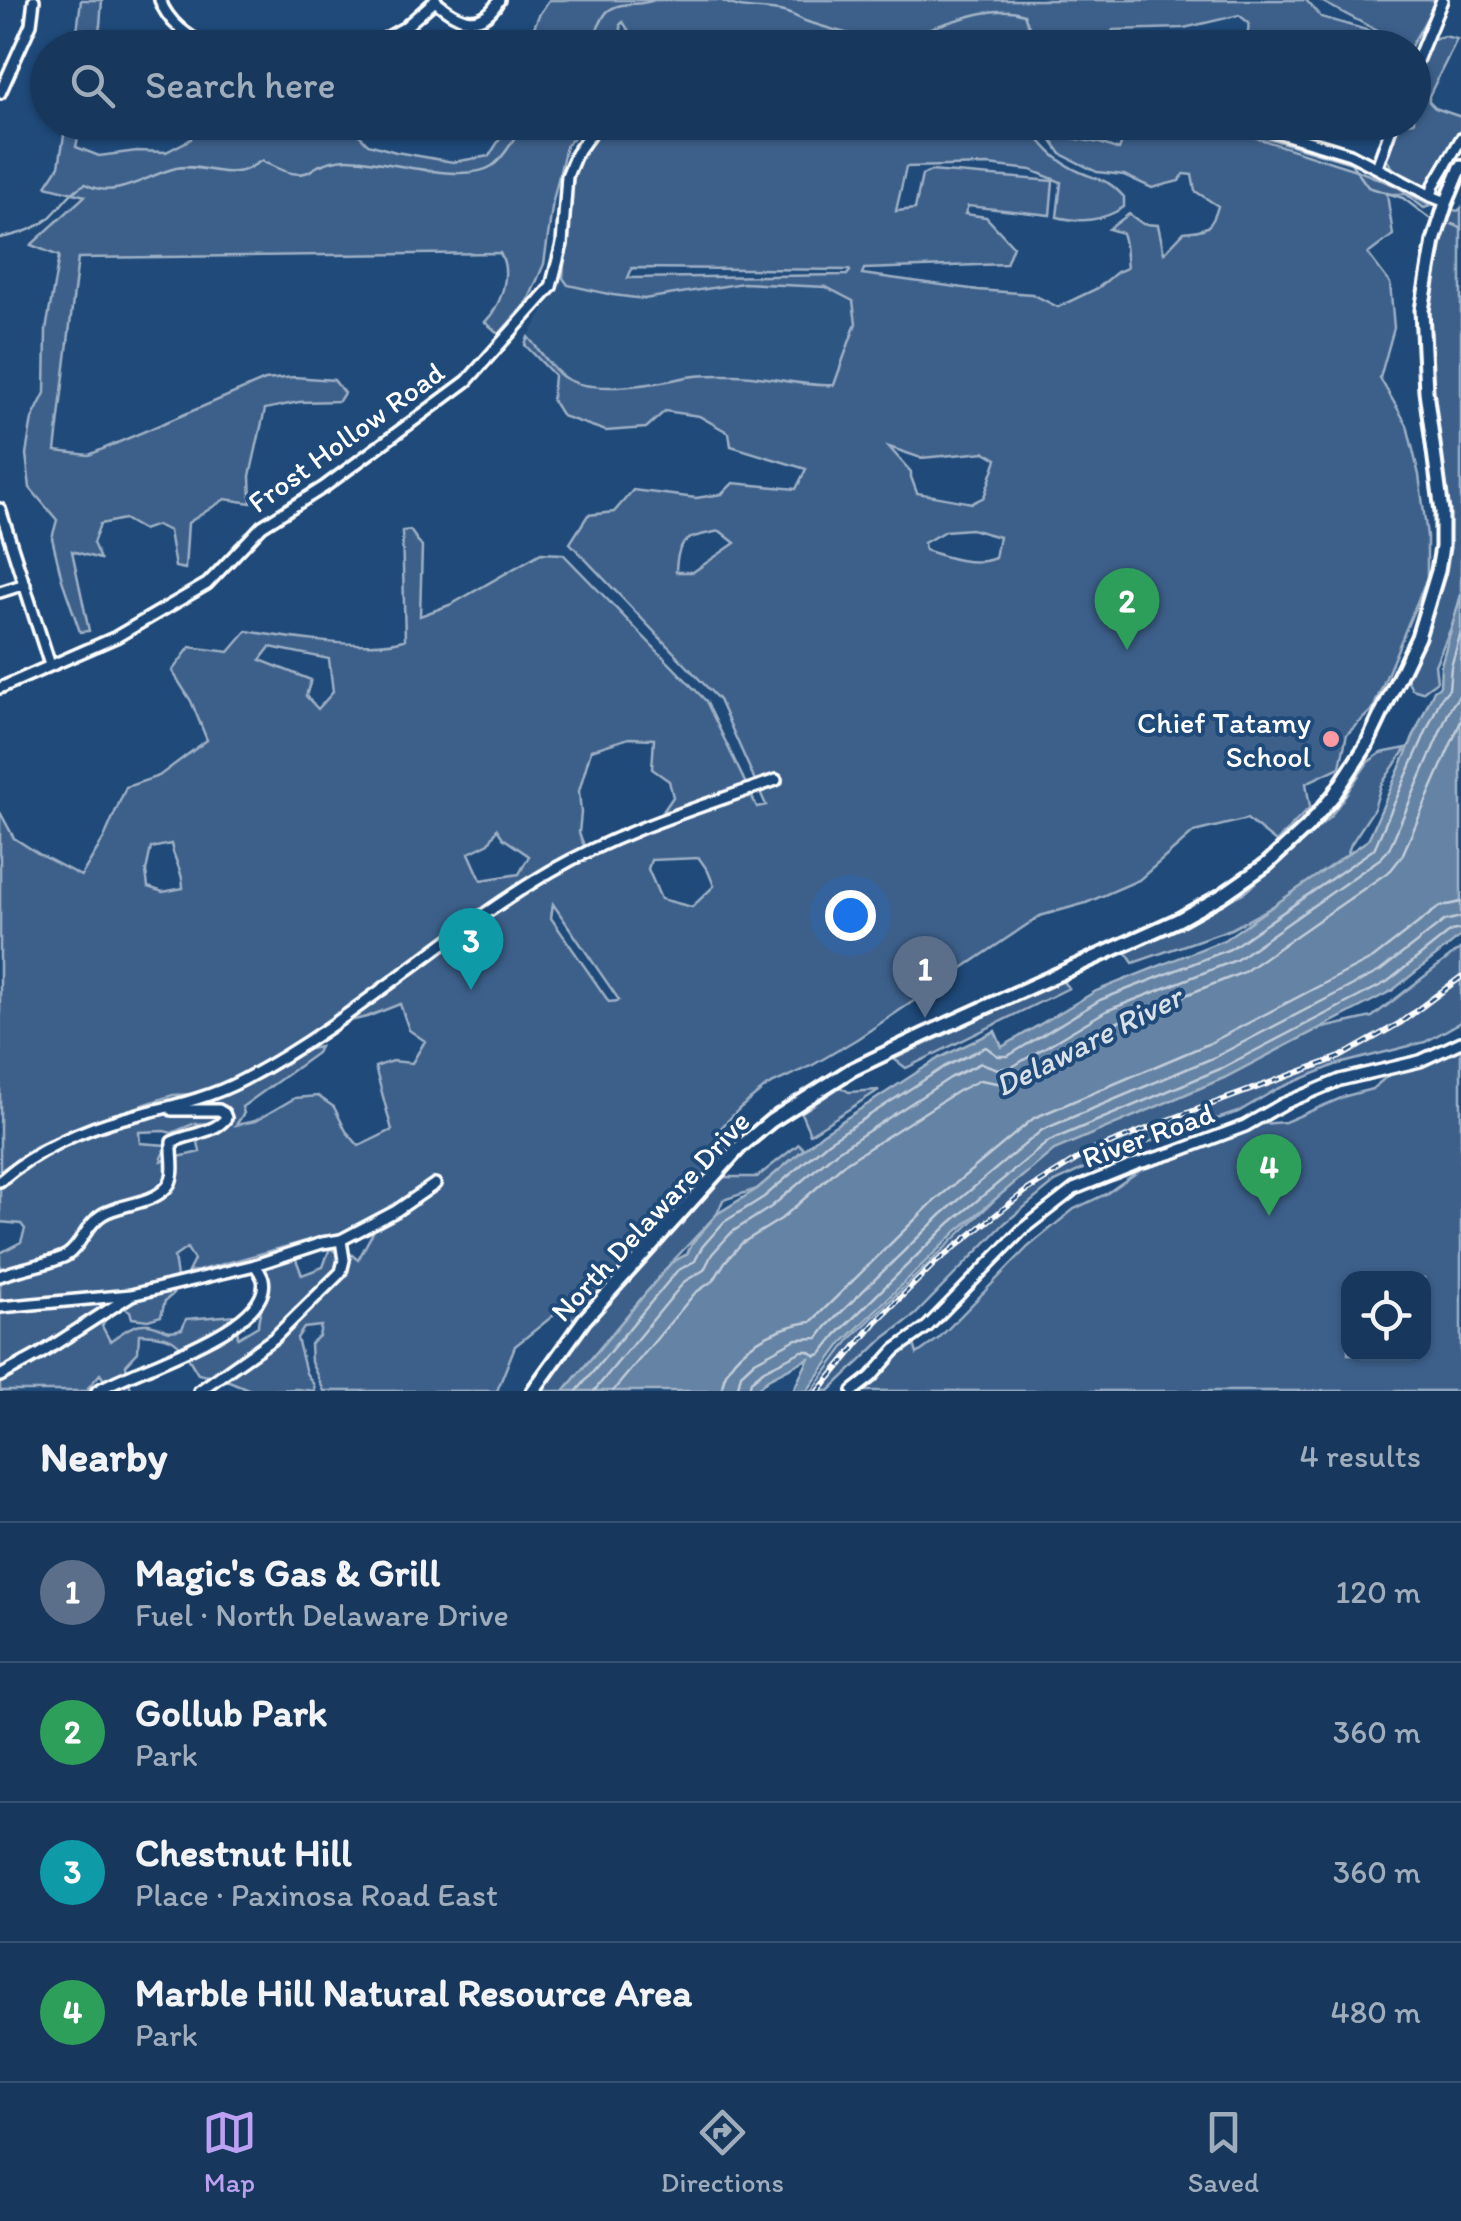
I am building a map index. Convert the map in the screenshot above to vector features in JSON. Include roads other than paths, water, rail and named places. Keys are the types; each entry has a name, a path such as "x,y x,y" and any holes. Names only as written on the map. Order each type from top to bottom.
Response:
{"main road":[{"name":"North Delaware Drive","path":"533,1391 584,1320 740,1147 771,1121 852,1070 1178,920 1221,896 1268,864 1334,795 1366,746 1410,652 1438,571 1442,512 1426,391 1424,289 1446,202 1461,167"}],"street":[{"path":"0,93 30,24 34,0"},
{"path":"160,0 164,10 184,30"},
{"path":"400,30 436,1 451,14 468,20 488,14 499,0"},
{"path":"1430,30 1442,0"},
{"path":"1430,196 1461,138"},
{"name":"Frost Hollow Road","path":"0,688 116,637 210,582 262,526 324,487 467,380 550,287 559,258 570,166 586,140"},
{"path":"1304,140 1350,154 1446,202"},
{"path":"1377,167 1387,140"},
{"path":"0,508 50,665"},
{"path":"0,592 26,584"},
{"path":"0,1181 30,1159 86,1132 225,1089 286,1056 550,871 627,835 776,780"},
{"name":"River Road","path":"853,1391 895,1350 926,1327 1024,1228 1074,1190 1246,1126 1284,1104 1340,1080 1420,1061 1461,1042"},
{"path":"0,1276 67,1255 90,1224 103,1214 163,1190 172,1178 172,1142 221,1126 226,1118 219,1110 160,1110"},
{"path":"0,1307 130,1296 340,1240 396,1211 435,1184"},
{"path":"199,1391 274,1338 341,1272 344,1260 340,1240"},
{"path":"97,1391 194,1348 236,1322 250,1310 262,1290 255,1264"},
{"path":"0,1376 130,1296"}],"water":[{"name":"Delaware River","path":"1461,595 1461,936 1393,990 1224,1078 1054,1150 957,1231 843,1342 807,1391 793,1391 809,1358 768,1379 755,1391 564,1391 671,1263 687,1254 717,1214 757,1189 822,1134 939,1058 995,1031 1002,1047 1096,991 1224,940 1368,840 1434,690 1440,686 1441,665"}],"waterway":[{"path":"596,30 612,8 654,0"},
{"path":"720,0 738,7 779,11 835,30"},
{"path":"922,30 993,11 1024,14 1030,30"},
{"path":"0,238 43,223 85,184 108,190 176,168 239,172 261,161 299,174 348,159 462,173 492,166 514,140"},
{"path":"1274,140 1351,163 1368,187 1403,198 1429,218"},
{"path":"1452,224 1461,228"}],"railway":[{"path":"819,1391 876,1322 935,1263 1026,1191 1087,1153 1340,1057 1400,1023 1461,977"}],"place":[{"name":"Gollub Park","path":"1127,650"},
{"name":"Chief Tatamy School","path":"1331,739"},
{"name":"Chestnut Hill","path":"471,990"},
{"name":"Magic's Gas & Grill","path":"925,1018"},
{"name":"Marble Hill Natural Resource Area","path":"1269,1216"}]}
